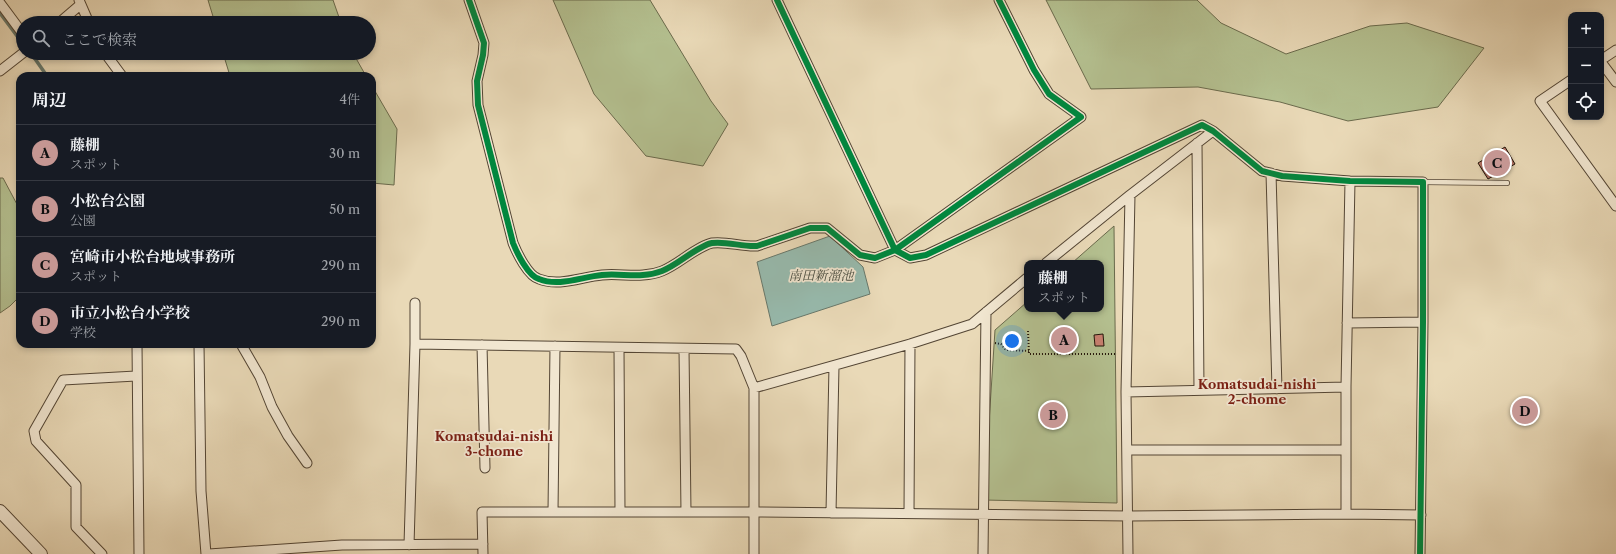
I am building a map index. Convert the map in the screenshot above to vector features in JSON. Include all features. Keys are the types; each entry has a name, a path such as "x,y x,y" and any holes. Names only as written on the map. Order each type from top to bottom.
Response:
{"street":[{"path":"469,0 484,43 477,81 478,105 513,243 521,261 537,279 558,283 602,275 646,276 662,271 683,260 704,245 725,243 757,246 810,228 827,228 860,255 874,258 895,250 1080,117 1049,94 1034,70 999,0"},
{"path":"777,0 895,250 910,258 926,254 1202,125 1213,131 1262,171 1282,176 1350,181 1423,182 1420,554"},
{"path":"66,16 80,2 86,16"},
{"path":"0,3 16,25"},
{"path":"1604,59 1616,50"},
{"path":"0,71 16,58"},
{"path":"110,60 119,72"},
{"path":"1604,65 1616,82"},
{"path":"1568,82 1540,101 1616,206"},
{"path":"1050,260 1130,195 1213,131"},
{"path":"1197,143 1199,390"},
{"path":"1271,173 1277,388"},
{"path":"1346,514 1345,450 1350,181"},
{"path":"1128,554 1129,516 1126,392 1130,195"},
{"path":"754,388 910,344 972,324 1024,280"},
{"path":"409,545 415,303"},
{"path":"983,554 986,312"},
{"path":"1347,323 1423,322"},
{"path":"415,344 736,350 741,356 754,388 754,554"},
{"path":"909,513 910,344"},
{"path":"482,345 485,468"},
{"path":"553,512 555,346"},
{"path":"137,348 139,554"},
{"path":"199,348 201,491 208,554 304,551 342,545 483,544"},
{"path":"244,348 260,377 272,407 288,436 307,463"},
{"path":"619,348 620,512"},
{"path":"684,349 686,512"},
{"path":"831,513 834,366"},
{"path":"102,554 76,527 76,485 36,441 34,431 63,380 136,376"},
{"path":"1126,392 1346,387"},
{"path":"1128,450 1345,450"},
{"path":"0,511 41,554"},
{"path":"483,554 482,512 754,512 1129,516 1346,514 1421,515"}],"lane":[{"path":"1423,182 1507,183"}],"path":[{"path":"1028,332 1028,351"},
{"path":"1006,350 1028,351 1028,354 1122,354"}],"green space":[{"path":"208,0 333,0 339,16 213,16"},
{"path":"553,0 650,0 711,101 728,124 703,166 646,156 594,94"},
{"path":"1046,0 1197,0 1221,23 1286,54 1370,26 1407,23 1484,48 1438,107 1348,121 1280,102 1198,87 1091,89"},
{"path":"225,60 357,60 364,72 229,72"},
{"path":"376,93 397,129 394,185 376,183"},
{"path":"0,178 3,178 16,202 16,300 0,313"},
{"path":"1114,226 1117,503 984,500 995,330 1024,305 1024,312 1104,312 1104,260 1075,260"}],"water":[{"name":"南田新溜池","path":"830,236 863,267 870,294 772,326 757,262"}],"building":[{"path":"1505,147 1515,164 1488,179 1478,163"},
{"path":"1103,334 1104,346 1095,346 1094,335"}],"waterway":[{"path":"0,13 16,35"},
{"path":"36,60 44,72"}],"cycle path":[{"path":"469,0 484,43 477,81 478,105 513,243 523,264 531,274 539,279 554,282 570,281 602,275 647,275 662,271 700,248 712,243 757,246 810,228 827,228 860,255 875,258 895,250 1081,117 1049,94 1034,70 999,0"},
{"path":"777,0 895,250 910,258 926,255 1202,125 1213,131 1262,171 1282,176 1350,181 1423,182 1420,554"}],"place":[{"name":"宮崎市小松台地域事務所","path":"1497,163"},
{"name":"藤棚","path":"1064,340"},
{"name":"市立小松台小学校","path":"1525,411"},
{"name":"小松台公園","path":"1053,415"}],"district":[{"name":"Komatsudai-nishi 2-chome","path":"1257,392"},
{"name":"Komatsudai-nishi 3-chome","path":"494,444"}]}
